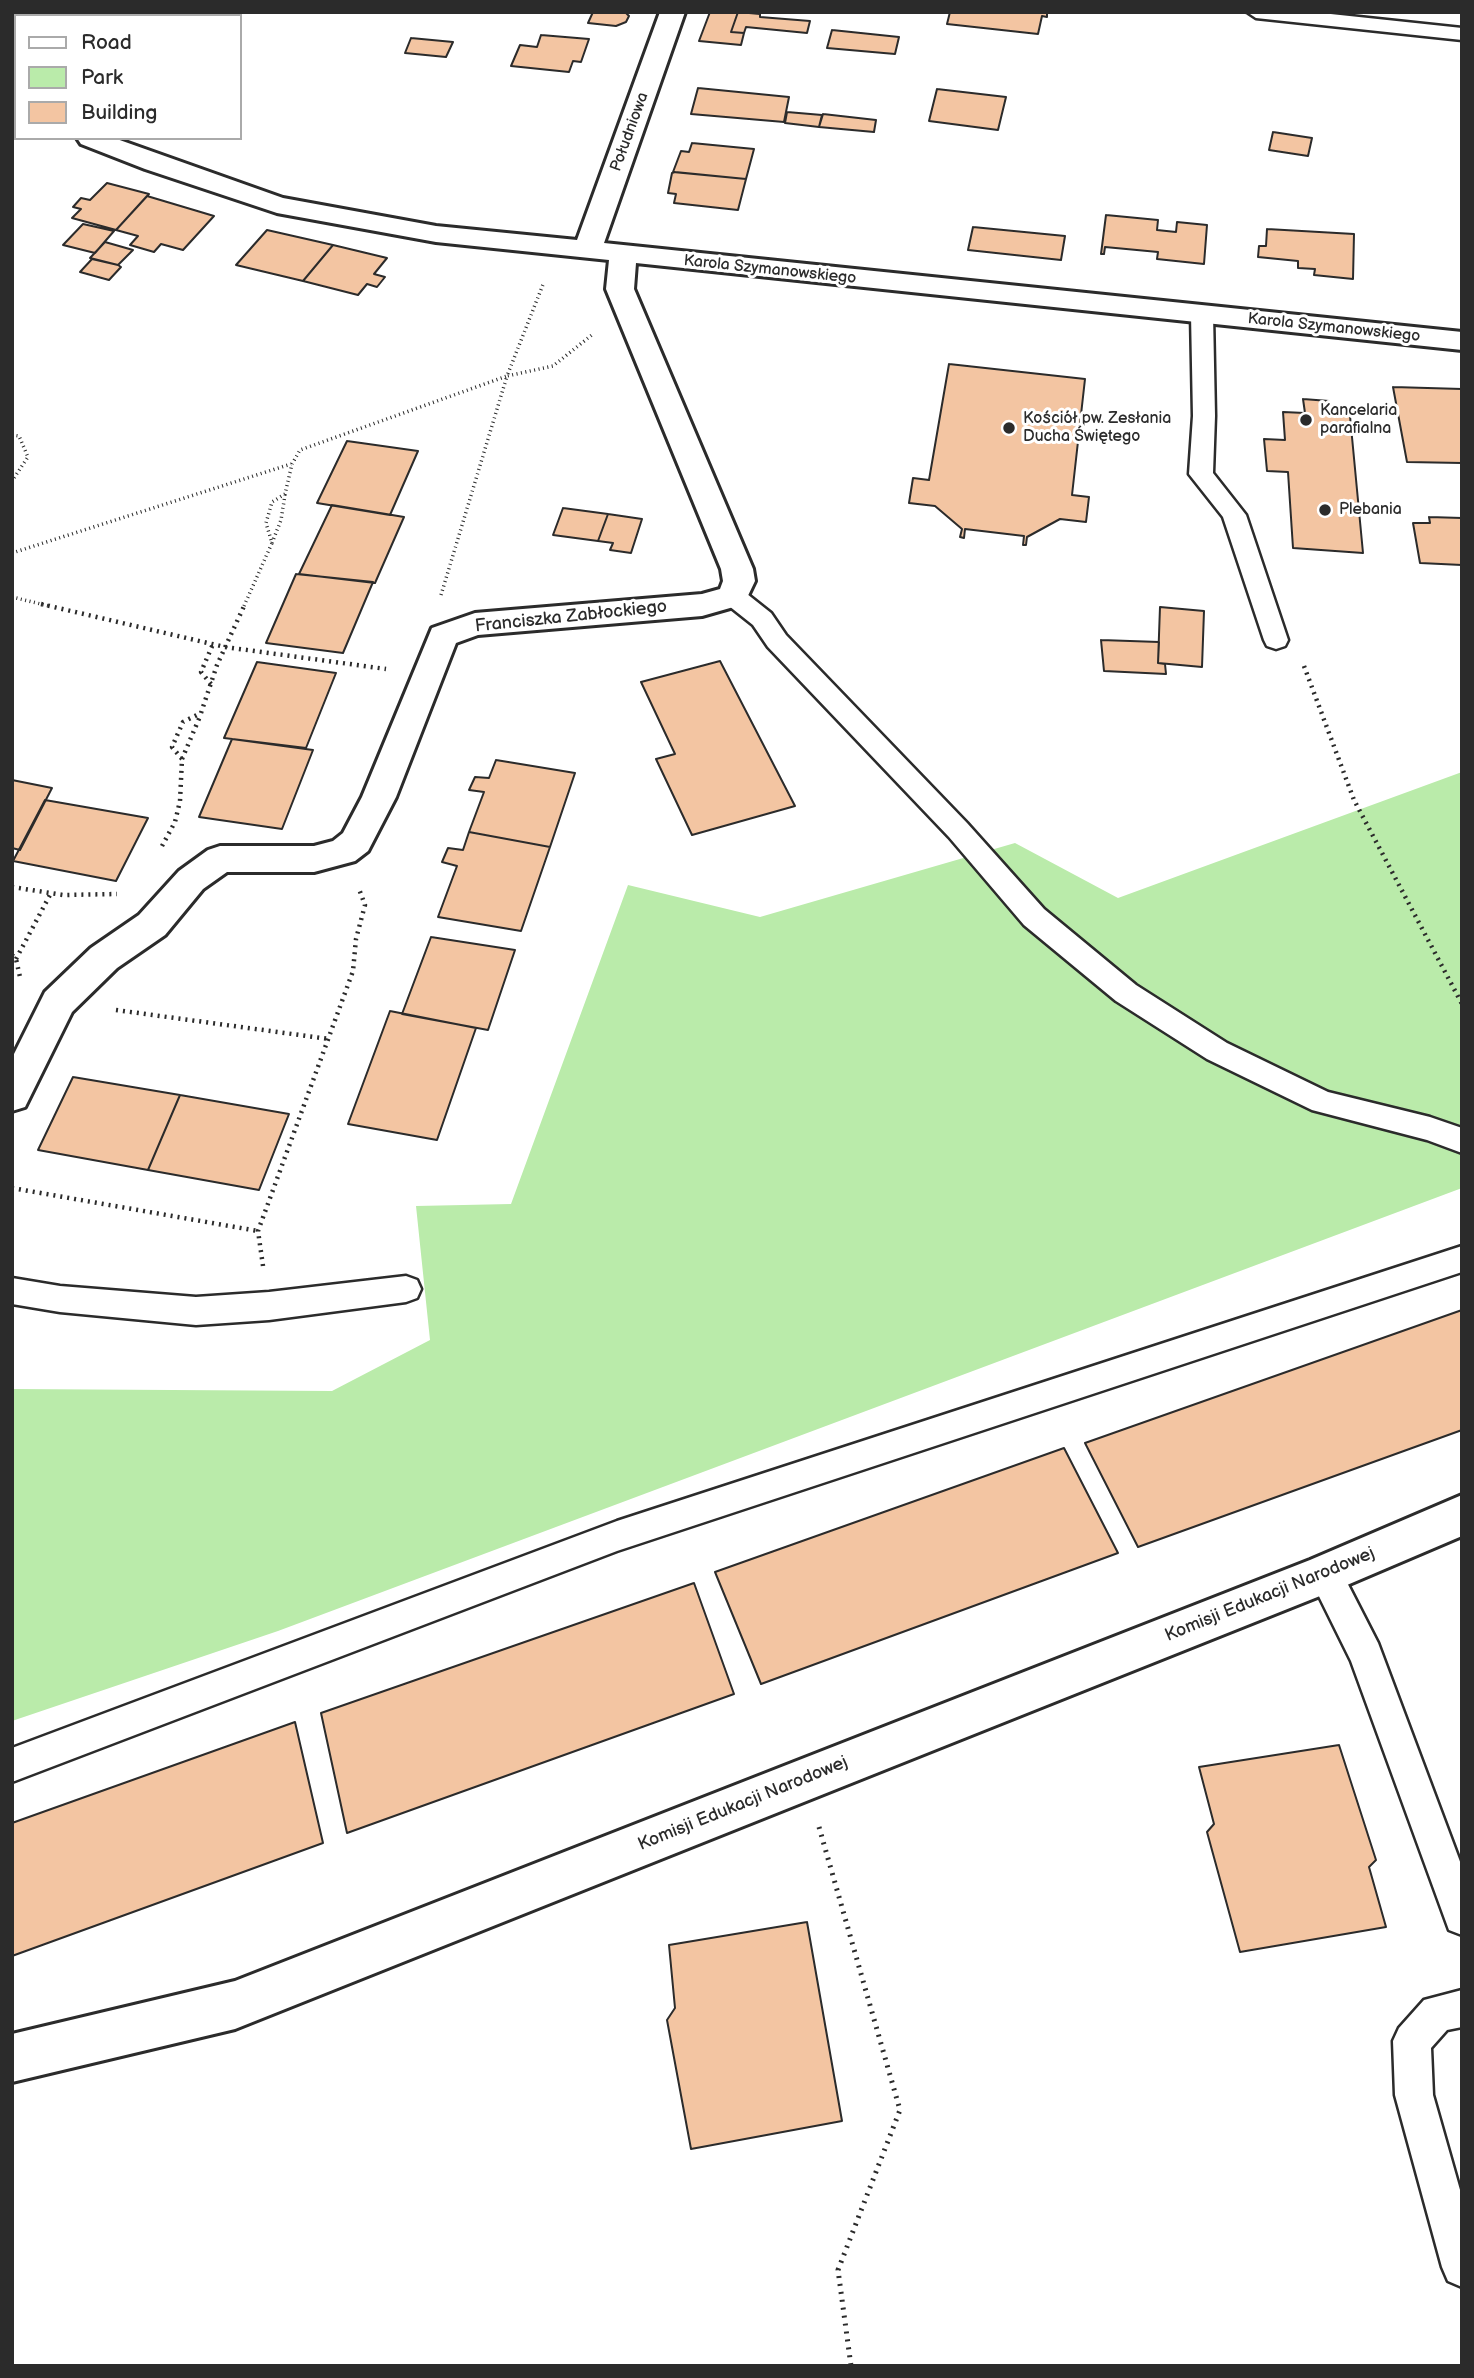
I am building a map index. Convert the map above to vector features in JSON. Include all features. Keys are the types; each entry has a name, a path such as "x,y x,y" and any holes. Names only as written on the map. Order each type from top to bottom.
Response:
{"street":[{"name":"Południowa","path":"587,251 673,12"},
{"name":"Karola Szymanowskiego","path":"95,140 276,205 436,234 1462,341"},
{"path":"623,255 620,289 737,569 739,581 733,596"},
{"name":"Franciszka Zabłockiego","path":"443,636 475,624 702,605 733,596"},
{"path":"15,1085 58,1002 104,958 152,925 186,886 220,859 314,859 343,852 356,842 379,797 443,636"},
{"name":"Komisji Edukacji Narodowej","path":"12,2059 234,2005 1325,1574 1462,1515"}],"lane":[{"path":"1256,12 1462,34"},
{"path":"1202,314 1204,416 1201,474 1234,515 1276,640"},
{"path":"733,596 762,619 795,661 958,830 1034,917 1126,993 1217,1051 1322,1102 1430,1129 1462,1141"},
{"path":"12,1765 617,1536 1462,1259"},
{"path":"12,1291 60,1299 196,1311 269,1306 406,1289"},
{"path":"1325,1574 1366,1655 1462,1917"},
{"path":"1462,2008 1437,2013 1412,2041 1414,2095 1462,2267"}],"path":[{"path":"443,636 436,612 507,376 553,261 546,259 551,247"},
{"path":"156,858 175,822 180,801 182,759 225,647 281,520 292,464 300,450 507,376 554,366 607,323 631,315"},
{"path":"12,435 19,436 27,457 12,481"},
{"path":"12,553 292,464"},
{"path":"272,543 266,523 272,502 285,494"},
{"path":"12,597 225,647 428,675"},
{"path":"211,684 201,672 213,644"},
{"path":"1301,660 1354,800 1462,1004"},
{"path":"182,759 172,747 177,734 183,722 201,713"},
{"path":"269,1306 258,1231 353,971 356,939 365,905 343,852"},
{"path":"12,887 51,893 186,886"},
{"path":"16,959 51,893"},
{"path":"58,1002 329,1039"},
{"path":"12,1188 258,1231"},
{"path":"804,1780 900,2110 838,2270 851,2366"}],"green space":[{"path":"1462,772 1462,1188 278,1631 12,1721 12,1389 332,1391 430,1340 416,1206 511,1204 628,885 760,917 1015,843 1118,898"}],"building":[{"path":"593,12 625,12 629,16 626,22 616,26 588,23"},
{"path":"710,12 738,12 731,32 744,33 741,45 699,41"},
{"path":"738,12 760,14 760,17 810,21 807,33 746,27 744,33 731,32"},
{"path":"950,12 1047,12 1047,17 1042,16 1038,34 947,24"},
{"path":"832,30 899,37 895,54 827,48"},
{"path":"541,35 589,39 581,62 573,61 569,72 511,66 520,45 537,47"},
{"path":"411,38 453,42 446,57 405,53"},
{"path":"698,88 789,97 784,122 691,114"},
{"path":"937,89 1006,97 998,130 929,121"},
{"path":"787,112 822,115 819,127 785,123"},
{"path":"823,114 876,120 874,132 819,127"},
{"path":"1273,132 1312,138 1308,156 1269,150"},
{"path":"692,143 754,149 746,179 673,172 681,151 689,152"},
{"path":"672,173 746,179 738,210 674,203 676,194 668,193"},
{"path":"107,183 149,194 116,230 72,218 81,209 73,207 81,198 90,200"},
{"path":"147,196 214,216 183,250 161,244 154,252 130,245 138,236 116,230"},
{"path":"1106,215 1158,220 1157,230 1176,232 1177,222 1207,225 1204,264 1157,259 1158,252 1105,247 1104,254 1101,254"},
{"path":"83,224 114,231 95,253 63,245"},
{"path":"973,227 1065,236 1061,260 968,250"},
{"path":"1267,229 1354,234 1353,279 1314,275 1315,269 1298,268 1298,261 1258,257 1259,246 1266,246"},
{"path":"267,230 333,245 303,281 236,265"},
{"path":"105,242 133,250 118,265 90,258"},
{"path":"333,245 387,258 374,274 385,277 377,287 367,284 358,295 303,281"},
{"path":"92,259 121,267 109,280 80,272"},
{"name":"Kościół pw. Zesłania Ducha Świętego","path":"949,364 1085,379 1072,495 1089,497 1086,522 1060,519 1027,537 1026,545 1023,545 1024,536 965,529 964,538 960,537 962,529 935,506 909,503 913,478 929,480"},
{"path":"1393,387 1462,389 1462,463 1407,462"},
{"name":"Plebania","path":"1303,399 1329,401 1330,415 1350,416 1363,553 1293,548 1288,472 1267,471 1264,439 1285,440 1283,412 1305,413"},
{"path":"347,441 418,451 390,515 317,503"},
{"path":"332,505 404,517 375,583 299,574"},
{"path":"563,508 608,514 598,541 553,535"},
{"path":"608,514 642,519 631,553 610,550 613,543 598,541"},
{"path":"1429,517 1462,518 1462,565 1420,563 1413,523 1430,523"},
{"path":"296,574 373,582 343,653 266,643"},
{"path":"1160,607 1204,611 1202,667 1158,663"},
{"path":"1101,640 1159,642 1158,663 1165,664 1166,674 1104,671"},
{"path":"720,661 795,806 692,835 656,759 675,754 641,682"},
{"path":"257,662 336,673 306,748 224,738"},
{"path":"232,739 313,750 282,829 199,817"},
{"path":"496,760 575,773 550,847 469,832 484,792 469,790 475,777 489,778"},
{"path":"12,780 52,788 20,850 12,848"},
{"path":"45,800 148,818 116,881 13,861"},
{"path":"469,832 550,847 521,931 438,917 457,866 442,862 448,848 463,850"},
{"path":"431,937 515,950 488,1030 402,1014"},
{"path":"390,1011 476,1028 437,1140 348,1124"},
{"path":"73,1077 180,1095 148,1170 38,1150"},
{"path":"180,1095 289,1114 259,1190 148,1170"},
{"path":"1462,1310 1462,1430 1138,1547 1085,1443"},
{"path":"1064,1448 1118,1553 761,1684 715,1572"},
{"path":"694,1583 734,1694 347,1833 321,1713"},
{"path":"295,1722 323,1843 12,1956 12,1823"},
{"path":"1339,1745 1376,1860 1369,1867 1386,1927 1240,1952 1207,1832 1214,1824 1199,1767"},
{"path":"807,1922 842,2121 691,2149 667,2020 675,2008 669,1945"}],"place":[{"name":"Kancelaria parafialna","path":"1306,420"},
{"name":"Kościół pw. Zesłania Ducha Świętego","path":"1009,428"},
{"name":"Plebania","path":"1325,510"}]}
